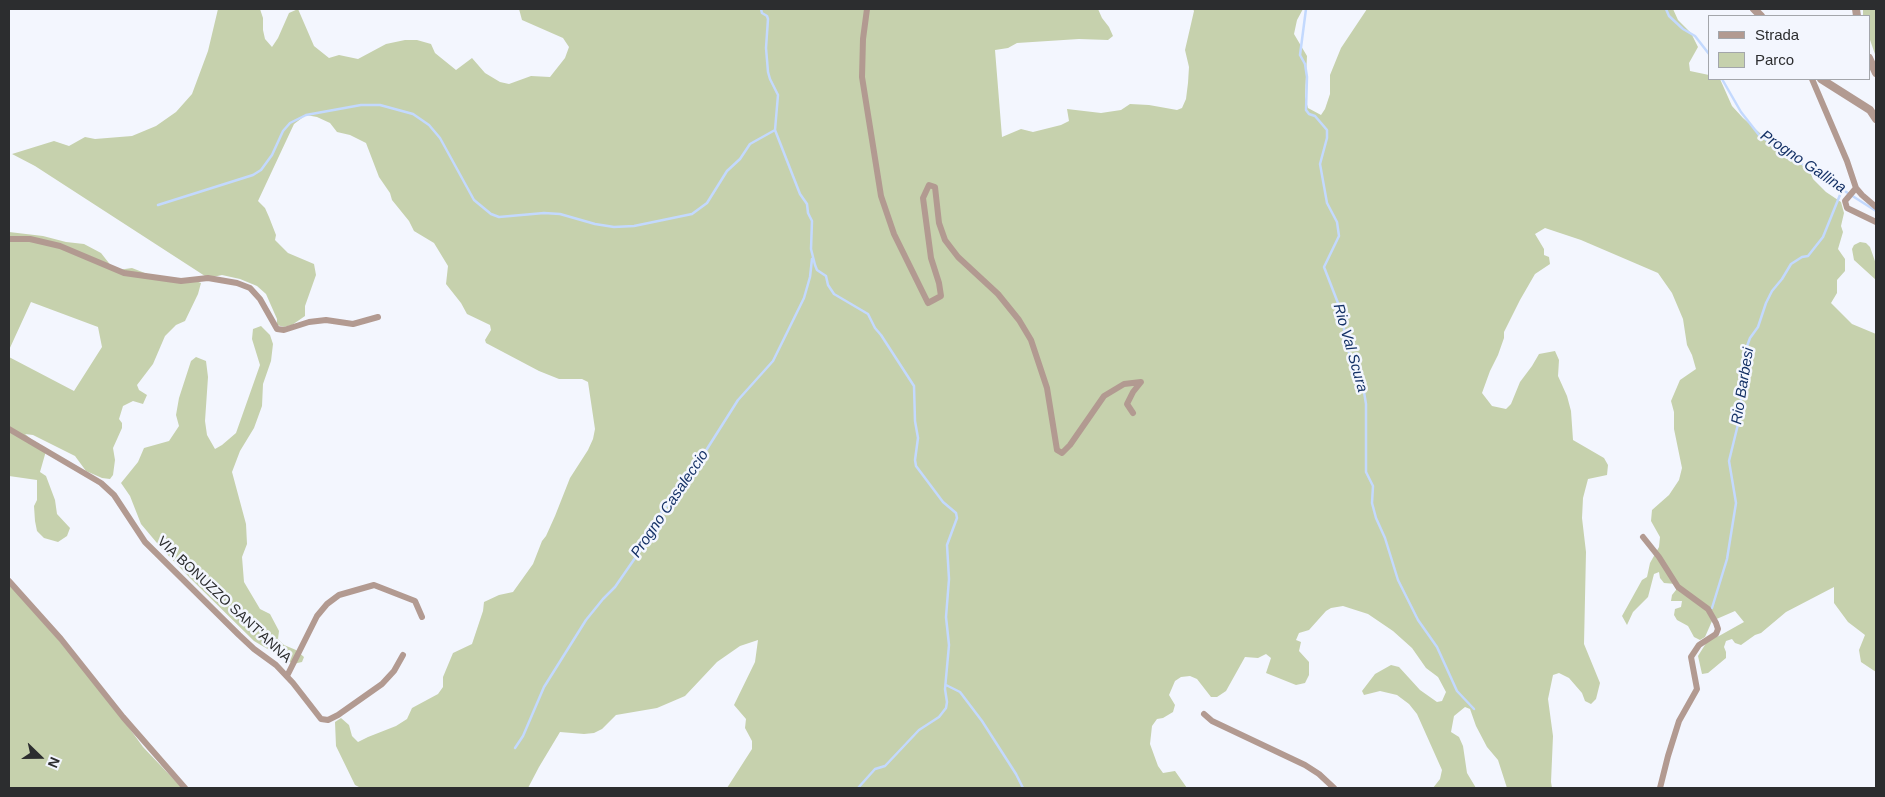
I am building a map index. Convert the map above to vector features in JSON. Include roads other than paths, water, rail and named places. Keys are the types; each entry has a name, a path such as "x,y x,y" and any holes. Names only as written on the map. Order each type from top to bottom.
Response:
{"street":[{"path":"867,9 863,39 862,77 881,196 894,234 928,303 941,296 931,258 924,198 930,185 935,187 939,223 945,240 958,257 998,294 1019,320 1031,340 1046,388 1057,450 1062,453 1070,445 1104,396 1124,384 1141,382 1133,392 1128,404 1133,413"},
{"path":"1870,60 1876,73"},
{"path":"1812,80 1847,161 1855,189 1876,206"},
{"path":"1823,80 1870,110 1876,118"},
{"path":"1855,189 1845,201 1847,208 1876,222"},
{"path":"9,238 30,239 60,246 124,273 181,281 208,278 237,283 250,288 260,299 277,329 284,330 309,322 326,320 353,324 378,317"},
{"name":"VIA BONUZZO SANT'ANNA","path":"9,429 100,483 114,495 145,542 239,635 287,676 321,719 328,720 382,684 394,671 403,655"},
{"path":"1643,536 1678,587 1708,609 1718,629 1716,634 1698,645 1691,657 1697,689 1679,721 1660,788"},
{"path":"9,581 50,626 123,716 185,788"},
{"name":"VIA BONUZZO SANT'ANNA","path":"287,676 316,616 338,594 374,585 415,601 422,617"},
{"path":"1204,714 1212,721 1305,765 1319,774 1334,788"}],"waterway":[{"path":"761,9 768,19 766,48 768,72 778,95 775,130 800,194 807,204 808,213 812,221 811,249 815,265 817,270 826,276 828,285 834,294 868,314 875,328 914,386 915,421 918,438 916,466 943,502 956,513 957,518 947,545 949,579 946,617 949,645 945,689 946,708 939,717 919,730 885,766 875,769 858,788"},
{"name":"Rio Val Scura","path":"1306,9 1300,55 1305,64 1307,77 1306,110 1309,114 1315,116 1327,130 1327,138 1320,164 1327,203 1337,222 1339,236 1324,267 1343,316 1345,342 1364,392 1366,404 1366,472 1373,486 1372,503 1398,580 1418,620 1437,647 1457,691 1474,709"},
{"name":"Progno Gallina","path":"1666,9 1669,16 1683,29 1695,36 1708,53"},
{"name":"Progno Gallina","path":"1723,80 1741,112 1759,135 1876,211"},
{"path":"158,205 253,175 261,170 272,155 283,131 290,123 306,115 361,105 380,105 413,114 429,125 440,138 474,200 491,214 499,217 544,213 560,214 595,224 614,227 634,226 692,214 707,203 727,171 740,159 750,144 775,130"},
{"name":"Rio Barbesi","path":"1712,608 1727,559 1736,503 1729,461 1741,412 1741,390 1746,349 1750,338 1758,327 1772,291 1791,264 1802,257 1808,256 1823,237 1842,190"},
{"name":"Progno Casaleccio","path":"515,748 523,736 544,687 586,620 615,587 642,548 658,517 693,471 738,400 773,361 804,298 810,277 812,259"},
{"path":"946,685 960,692 982,721 1023,788"}]}
